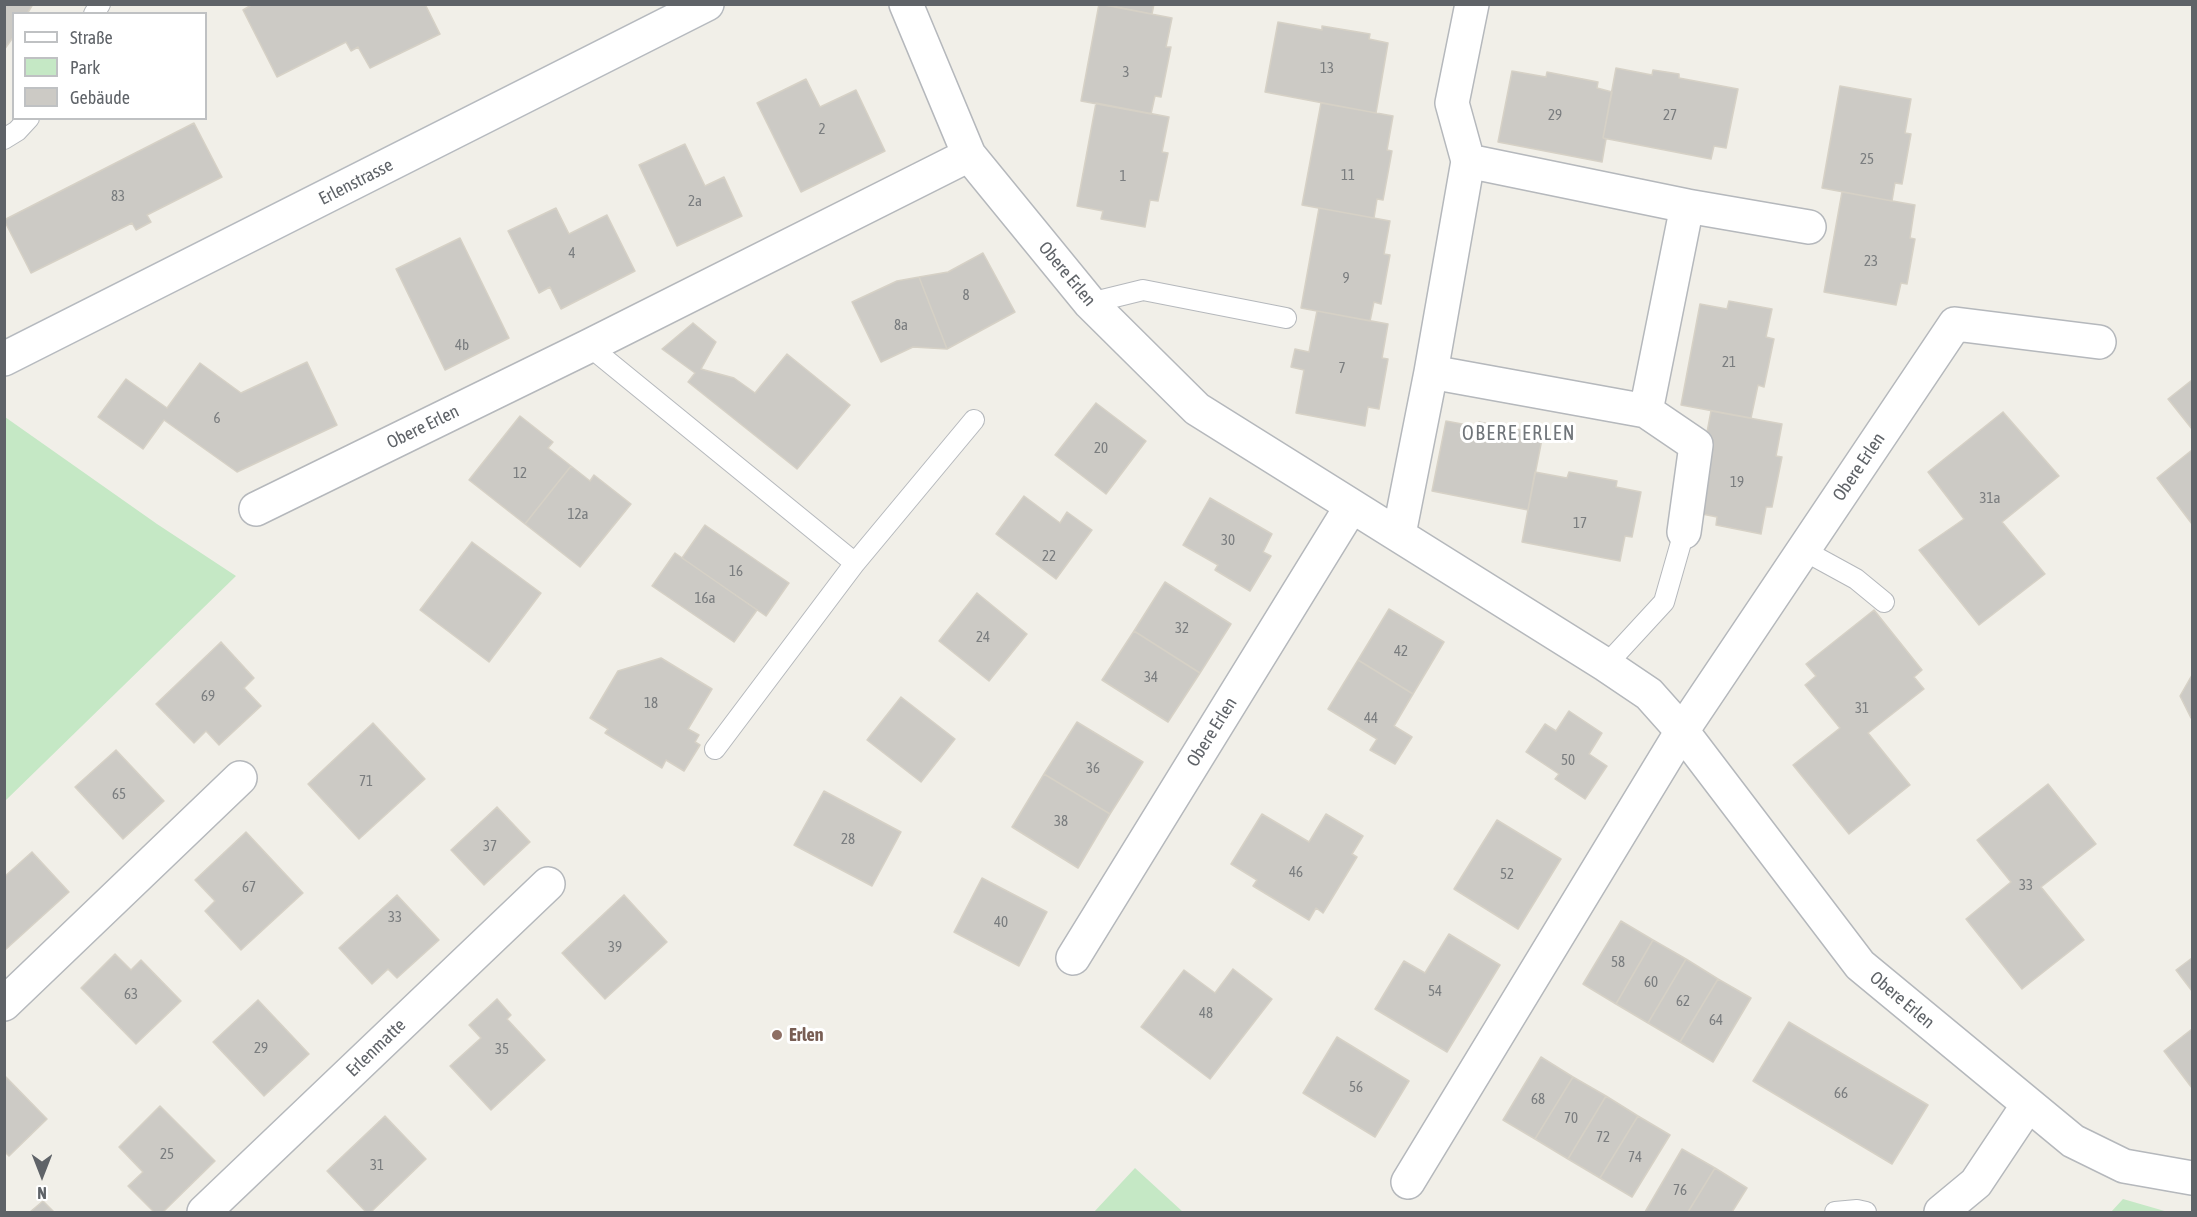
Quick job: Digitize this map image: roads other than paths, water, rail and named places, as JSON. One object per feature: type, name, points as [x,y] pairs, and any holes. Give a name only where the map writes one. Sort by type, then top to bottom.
[{"type":"street","name":"Erlenstrasse","points":[[4,359],[706,4]]},
{"type":"street","name":"Obere Erlen","points":[[906,4],[969,155],[1090,303],[1197,409],[1351,507],[1399,534],[1649,694],[1682,731],[1860,965],[2073,1141],[2124,1166],[2193,1178]]},
{"type":"street","points":[[1399,534],[1431,372],[1468,161],[1452,103],[1472,4]]},
{"type":"street","name":"Obere Erlen","points":[[256,509],[589,346],[969,155]]},
{"type":"street","points":[[1468,161],[1687,206],[1809,227]]},
{"type":"street","points":[[1646,411],[1687,206]]},
{"type":"street","name":"Obere Erlen","points":[[1408,1182],[1682,731],[1955,324],[2099,342]]},
{"type":"street","points":[[1431,372],[1646,411],[1696,445],[1684,532]]},
{"type":"street","name":"Obere Erlen","points":[[1072,958],[1351,507]]},
{"type":"street","points":[[4,1004],[240,778]]},
{"type":"street","name":"Erlenmatte","points":[[204,1212],[548,884]]},
{"type":"street","points":[[1941,1212],[1976,1183],[2028,1105]]},
{"type":"lane","points":[[4,139],[17,131],[27,120]]},
{"type":"lane","points":[[1090,303],[1143,290],[1286,318]]},
{"type":"lane","points":[[589,346],[855,563]]},
{"type":"lane","points":[[715,749],[855,563],[974,420]]},
{"type":"lane","points":[[1606,665],[1664,602],[1684,532]]},
{"type":"lane","points":[[1803,550],[1856,579],[1884,602]]},
{"type":"lane","points":[[1834,1212],[1857,1210],[1866,1212]]},
{"type":"place","name":"Erlen","points":[[777,1035]]},
{"type":"district","name":"OBERE ERLEN","points":[[1519,434]]}]
